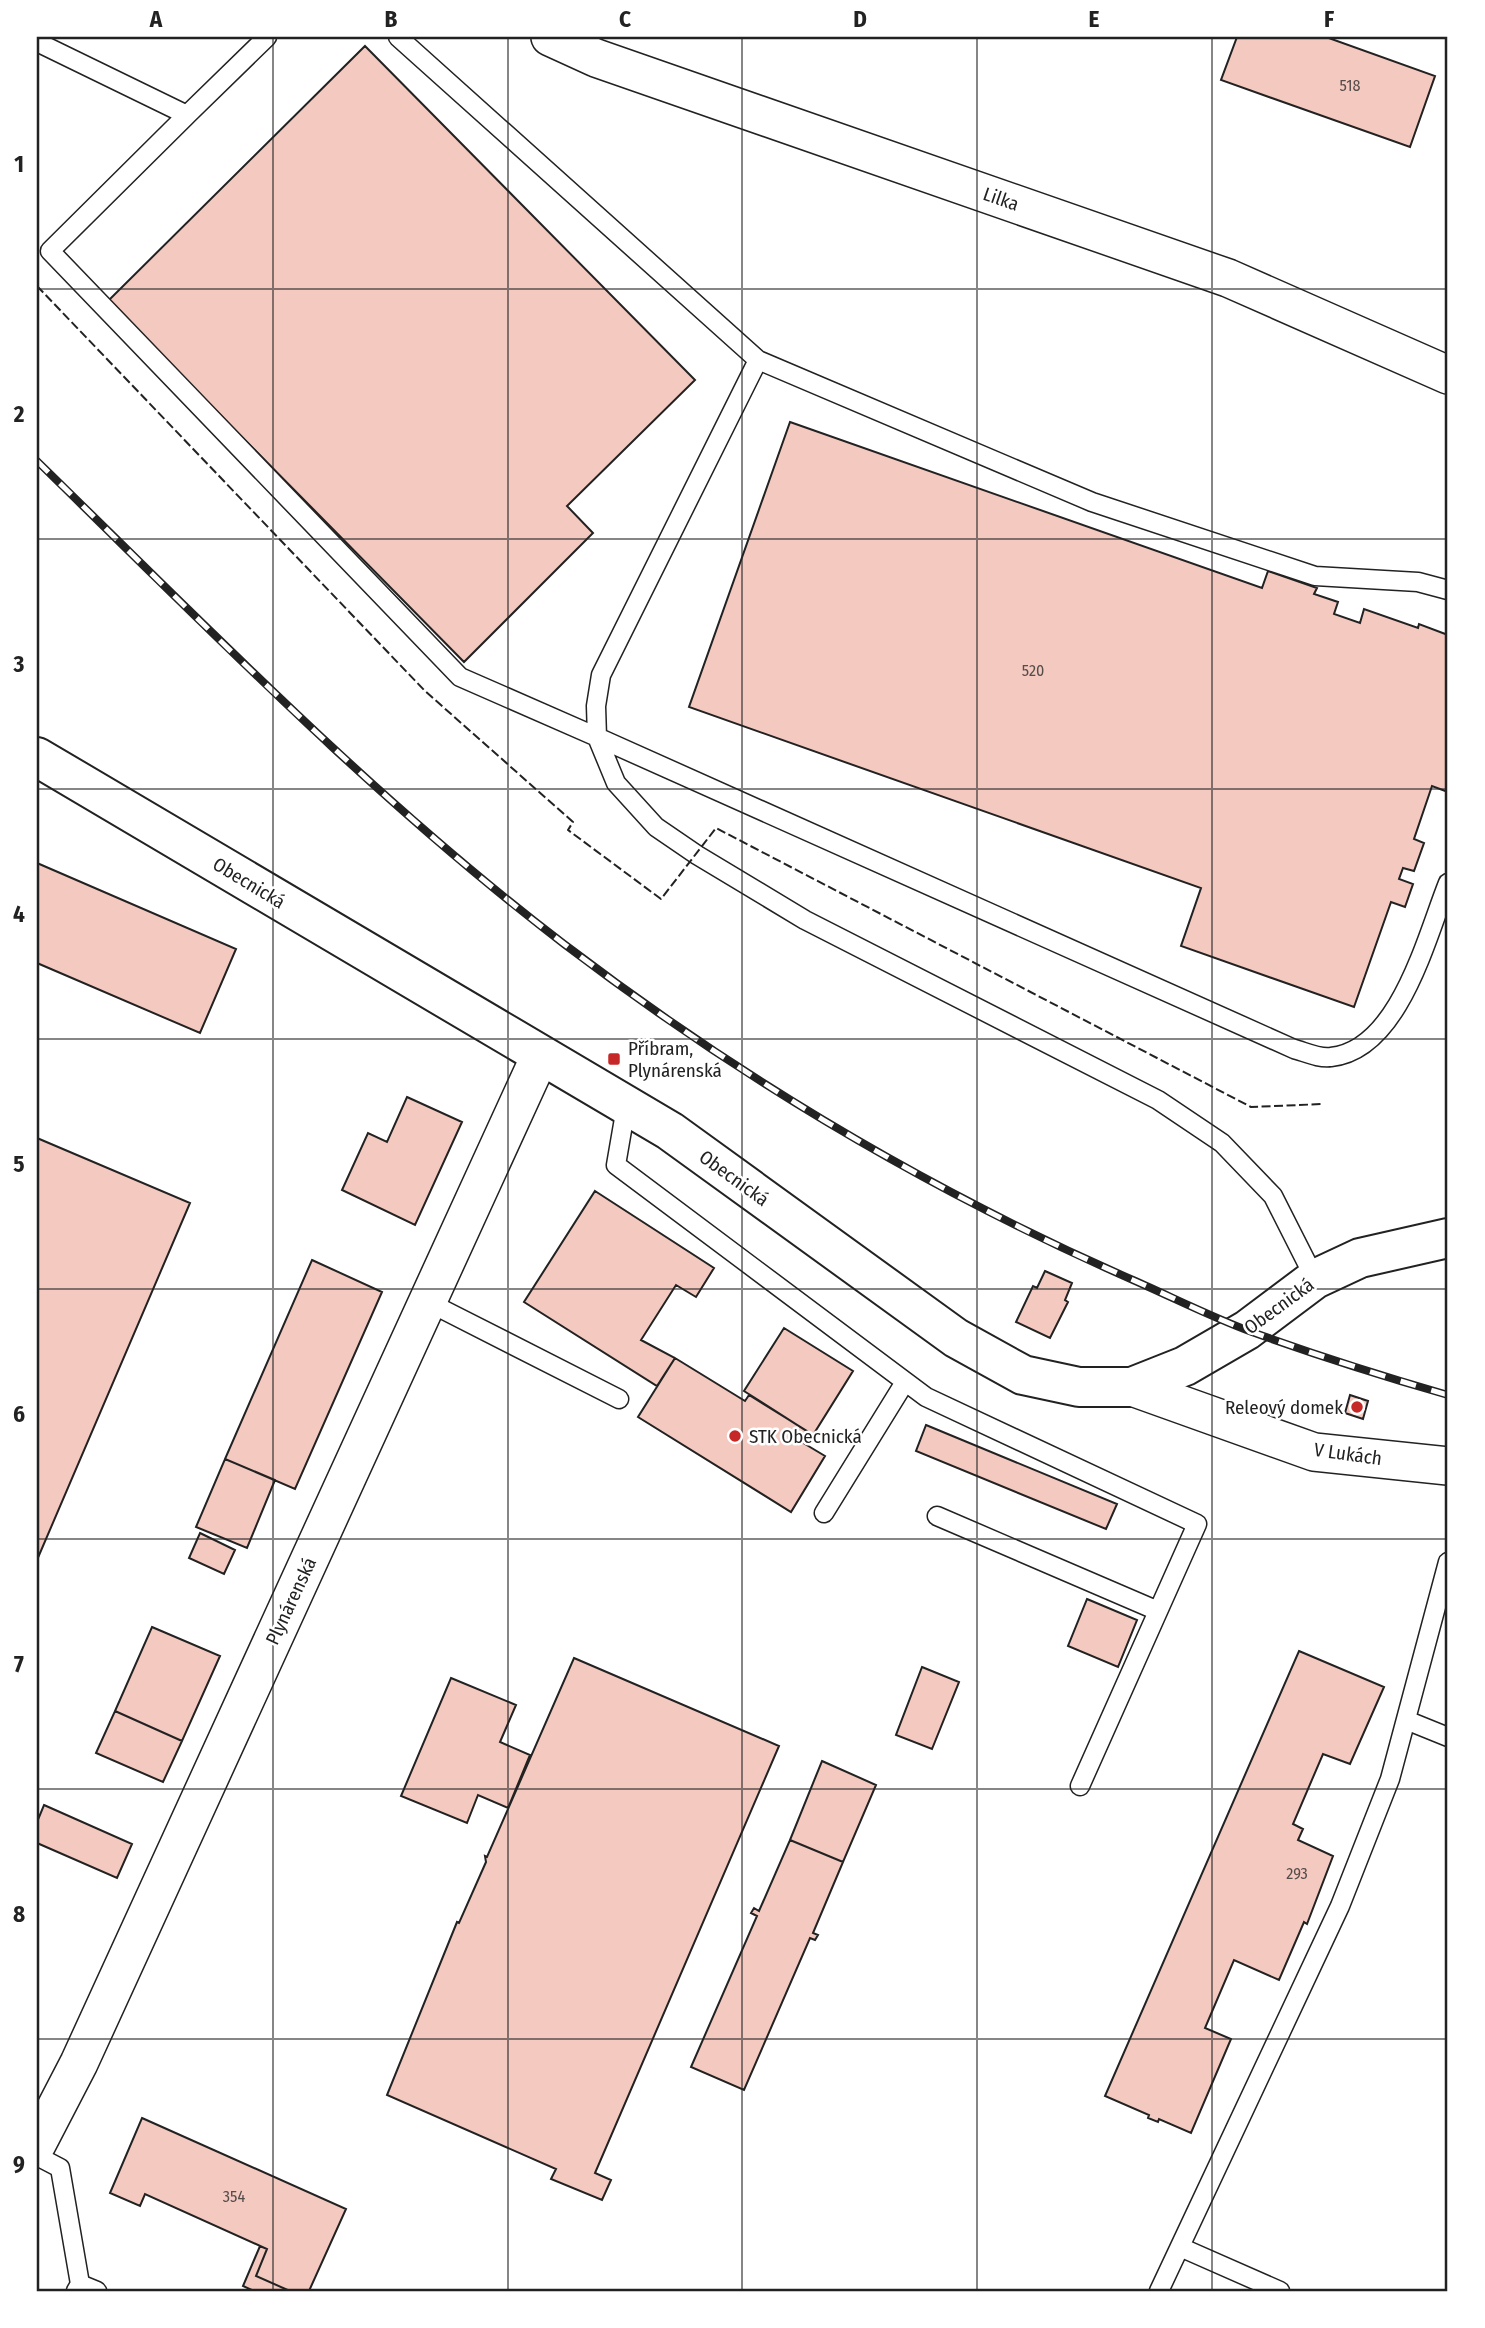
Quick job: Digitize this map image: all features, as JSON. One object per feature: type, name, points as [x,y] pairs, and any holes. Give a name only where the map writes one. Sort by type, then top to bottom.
[{"type":"street","name":"Lilka","points":[[550,37],[596,58],[1228,278],[1448,375]]},
{"type":"street","name":"Obecnická","points":[[37,757],[670,1132],[956,1338],[1024,1375],[1079,1387],[1132,1387],[1185,1366],[1247,1330],[1315,1279],[1360,1258],[1448,1238]]},
{"type":"street","name":"Plynárenská","points":[[37,2144],[79,2063],[540,1056]]},
{"type":"street","name":"V Lukách","points":[[1132,1387],[1314,1452],[1448,1466]]},
{"type":"lane","points":[[267,37],[50,251],[460,677],[1294,1049],[1329,1058],[1355,1050],[1379,1034],[1398,1008],[1448,883]]},
{"type":"lane","points":[[398,37],[758,360],[1105,506],[1315,576],[1418,582],[1448,590]]},
{"type":"lane","points":[[37,42],[187,115]]},
{"type":"lane","points":[[758,360],[601,675],[596,706],[597,737],[616,783],[656,827],[805,920],[1158,1100],[1222,1143],[1273,1196],[1315,1279]]},
{"type":"lane","points":[[626,1107],[616,1165],[905,1382],[926,1397],[1196,1524],[1080,1786]]},
{"type":"lane","points":[[428,1302],[619,1399]]},
{"type":"lane","points":[[824,1513],[905,1382]]},
{"type":"lane","points":[[937,1516],[1158,1611]]},
{"type":"lane","points":[[1159,2291],[1340,1906],[1390,1779],[1448,1562]]},
{"type":"lane","points":[[1406,1720],[1448,1737]]},
{"type":"lane","points":[[37,2156],[60,2168],[78,2288],[97,2291]]},
{"type":"lane","points":[[1180,2247],[1280,2291]]},
{"type":"building","points":[[1237,37],[1326,37],[1435,76],[1410,147],[1221,80]]},
{"type":"building","points":[[365,46],[695,380],[567,506],[593,533],[464,662],[108,301]]},
{"type":"building","points":[[790,422],[1262,588],[1268,571],[1317,588],[1314,594],[1338,602],[1334,614],[1360,623],[1364,609],[1418,628],[1419,624],[1448,635],[1448,792],[1432,786],[1414,839],[1424,843],[1414,871],[1403,868],[1399,879],[1413,884],[1405,907],[1391,902],[1354,1007],[1181,946],[1201,888],[689,707]]},
{"type":"building","points":[[37,863],[236,949],[200,1033],[37,963]]},
{"type":"building","points":[[407,1097],[462,1122],[415,1225],[342,1190],[368,1133],[387,1142]]},
{"type":"building","points":[[37,1138],[190,1203],[37,1560]]},
{"type":"building","points":[[595,1191],[714,1268],[696,1297],[676,1285],[641,1340],[675,1358],[657,1386],[524,1302]]},
{"type":"building","points":[[312,1260],[382,1292],[295,1489],[225,1459]]},
{"type":"building","points":[[1045,1271],[1072,1283],[1065,1300],[1068,1302],[1050,1338],[1016,1322],[1033,1286],[1037,1288]]},
{"type":"building","points":[[784,1328],[853,1371],[813,1435],[744,1391]]},
{"type":"building","name":"STK Obecnická","points":[[675,1358],[745,1401],[749,1395],[807,1431],[800,1441],[825,1456],[791,1512],[638,1417]]},
{"type":"building","name":"Releový domek","points":[[1350,1395],[1368,1401],[1363,1419],[1345,1413]]},
{"type":"building","points":[[926,1425],[1117,1504],[1106,1529],[916,1451]]},
{"type":"building","points":[[225,1459],[275,1480],[247,1548],[196,1527]]},
{"type":"building","points":[[200,1533],[235,1550],[224,1574],[189,1558]]},
{"type":"building","points":[[1087,1599],[1137,1620],[1118,1667],[1068,1646]]},
{"type":"building","points":[[152,1627],[220,1656],[182,1741],[115,1711]]},
{"type":"building","points":[[1299,1651],[1384,1687],[1350,1764],[1323,1754],[1293,1824],[1303,1829],[1298,1840],[1333,1856],[1307,1924],[1304,1922],[1279,1980],[1234,1960],[1205,2028],[1231,2039],[1191,2133],[1159,2119],[1158,2122],[1148,2118],[1149,2115],[1105,2096]]},
{"type":"building","points":[[574,1658],[779,1746],[595,2173],[611,2180],[602,2200],[551,2179],[556,2169],[387,2095],[457,1922],[459,1923],[486,1862],[485,1856],[487,1857]]},
{"type":"building","points":[[922,1667],[959,1682],[932,1749],[896,1735]]},
{"type":"building","points":[[451,1678],[516,1705],[500,1742],[530,1755],[508,1808],[478,1795],[467,1823],[401,1796]]},
{"type":"building","points":[[115,1711],[182,1741],[163,1782],[96,1753]]},
{"type":"building","points":[[822,1761],[876,1785],[843,1862],[790,1840]]},
{"type":"building","points":[[44,1805],[132,1844],[117,1878],[37,1843],[37,1822]]},
{"type":"building","points":[[790,1840],[843,1862],[813,1933],[818,1935],[815,1940],[810,1938],[744,2090],[691,2067],[757,1916],[751,1913],[754,1908],[759,1911]]},
{"type":"building","points":[[142,2118],[346,2209],[309,2291],[290,2291],[256,2276],[267,2249],[145,2194],[140,2206],[110,2193]]},
{"type":"building","points":[[260,2246],[267,2249],[256,2276],[290,2291],[254,2291],[243,2286]]},
{"type":"railway","points":[[37,461],[228,649],[425,831],[564,944],[699,1041],[838,1129],[910,1170],[1057,1246],[1192,1307],[1276,1341],[1448,1395]]},
{"type":"fence","points":[[37,286],[425,691],[573,822],[568,830],[661,899],[716,828],[1251,1107],[1323,1104]]},
{"type":"place","name":"Příbram, Plynárenská","points":[[614,1059]]},
{"type":"place","name":"Releový domek","points":[[1357,1407]]},
{"type":"place","name":"STK Obecnická","points":[[735,1436]]}]
